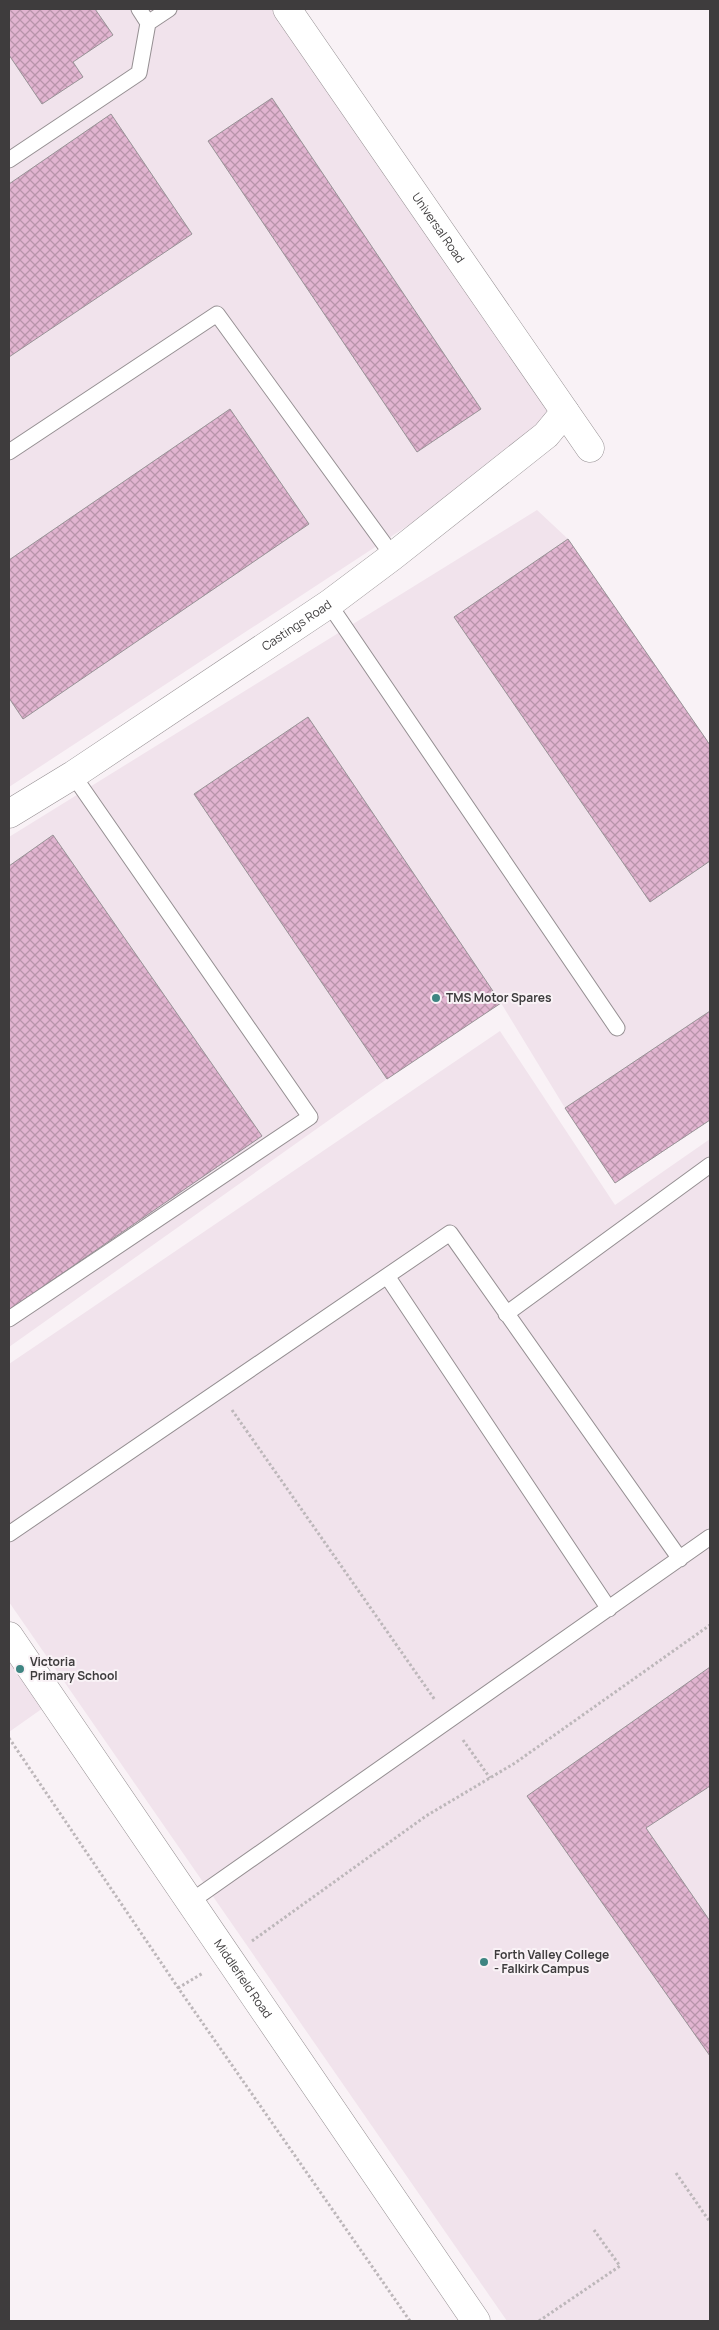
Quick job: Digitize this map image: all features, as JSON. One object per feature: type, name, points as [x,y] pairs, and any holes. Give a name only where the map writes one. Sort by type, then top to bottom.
[{"type":"street","name":"Universal Road","points":[[287,9],[590,448]]},
{"type":"street","name":"Castings Road","points":[[9,814],[73,775],[329,604],[546,435],[565,412]]},
{"type":"street","name":"Middlefield Road","points":[[9,1636],[476,2321]]},
{"type":"lane","points":[[9,160],[139,73],[148,23],[139,9]]},
{"type":"lane","points":[[148,23],[169,9]]},
{"type":"lane","points":[[9,452],[217,314],[393,556]]},
{"type":"lane","points":[[329,604],[617,1028]]},
{"type":"lane","points":[[9,1319],[310,1117],[73,775]]},
{"type":"lane","points":[[506,1314],[710,1165]]},
{"type":"lane","points":[[9,1534],[450,1234],[680,1559]]},
{"type":"lane","points":[[387,1276],[610,1609]]},
{"type":"lane","points":[[190,1902],[710,1537]]},
{"type":"path","points":[[219,1391],[490,1778]]},
{"type":"path","points":[[178,1988],[228,1958],[426,1816],[515,1763],[710,1625]]},
{"type":"path","points":[[9,1738],[178,1988],[410,2321]]},
{"type":"path","points":[[676,2173],[710,2222]]},
{"type":"path","points":[[539,2321],[620,2266],[594,2230]]},
{"type":"shaded area","points":[[9,9],[286,9],[565,412],[546,435],[9,787]]},
{"type":"shaded area","points":[[537,510],[568,539],[710,745],[710,1120],[615,1183],[565,1108],[501,1003],[387,1079],[9,1347],[9,837]]},
{"type":"shaded area","name":"Forth Valley College - Falkirk Campus","points":[[500,1031],[615,1205],[710,1139],[710,2321],[507,2321],[9,1602],[9,1364]]},
{"type":"shaded area","name":"Victoria Primary School","points":[[9,1636],[53,1701],[9,1732]]},
{"type":"building","points":[[9,9],[95,9],[113,35],[73,62],[83,77],[42,104],[9,55]]},
{"type":"building","points":[[272,98],[481,409],[417,452],[208,141]]},
{"type":"building","points":[[111,114],[192,234],[9,357],[9,184]]},
{"type":"building","points":[[230,409],[309,524],[23,719],[9,698],[9,560]]},
{"type":"building","points":[[568,539],[710,745],[710,861],[650,902],[454,617]]},
{"type":"building","points":[[308,717],[501,1003],[387,1079],[194,794]]},
{"type":"building","points":[[53,835],[262,1136],[9,1310],[9,866]]},
{"type":"building","points":[[710,1011],[710,1120],[615,1183],[565,1108]]},
{"type":"building","points":[[710,1667],[710,1786],[646,1828],[710,1921],[710,2056],[527,1796]]},
{"type":"place","name":"TMS Motor Spares","points":[[436,998]]},
{"type":"place","name":"Victoria Primary School","points":[[20,1669]]},
{"type":"place","name":"Forth Valley College - Falkirk Campus","points":[[484,1962]]}]
